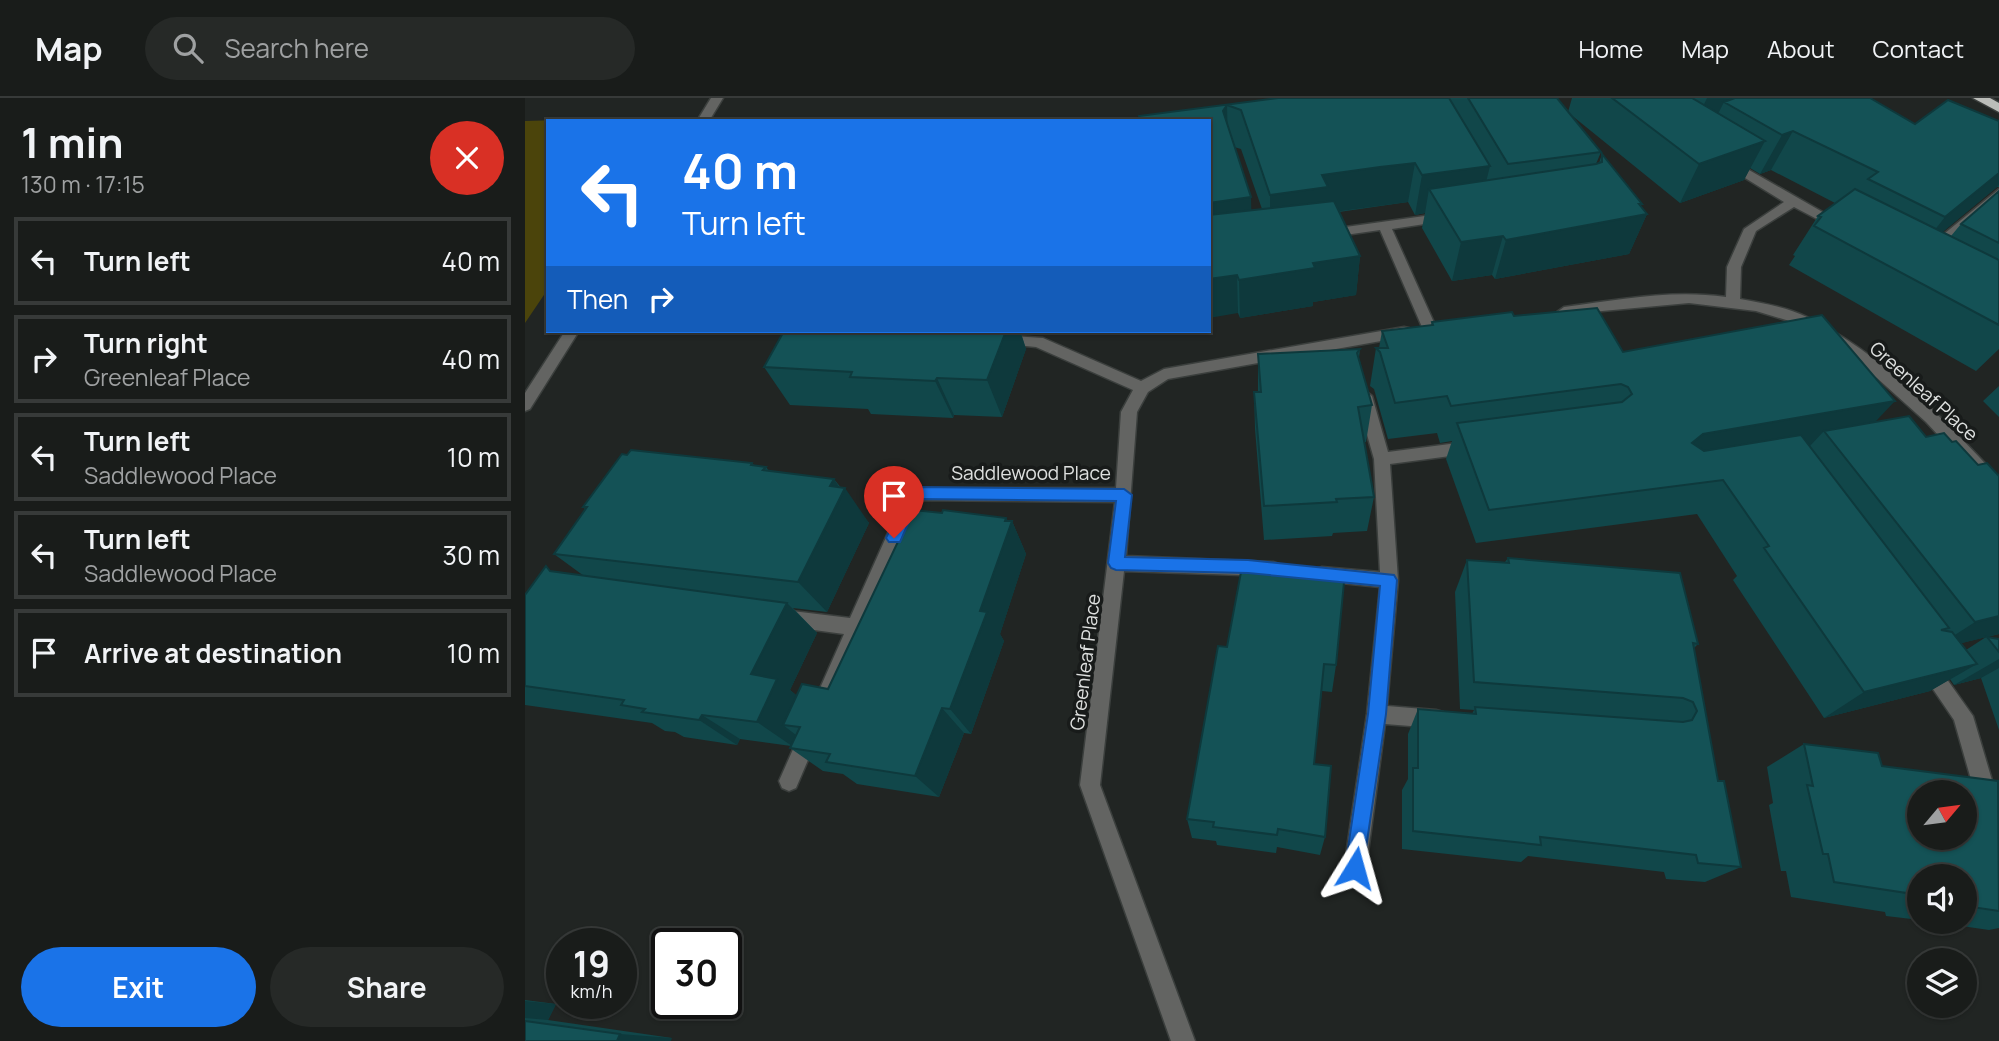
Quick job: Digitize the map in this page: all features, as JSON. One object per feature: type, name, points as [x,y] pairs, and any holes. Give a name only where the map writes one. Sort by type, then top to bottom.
[{"type":"highway","points":[[1980,98],[1999,108]]},
{"type":"street","points":[[704,119],[717,98]]},
{"type":"street","points":[[1713,153],[1793,202],[1854,233]]},
{"type":"street","points":[[1926,255],[1999,193]]},
{"type":"street","points":[[1733,302],[1734,267],[1750,229],[1793,202]]},
{"type":"street","points":[[1304,237],[1465,215]]},
{"type":"street","points":[[988,338],[1038,342],[1142,388],[1164,374],[1436,327],[1385,227]]},
{"type":"street","name":"Greenleaf Place","points":[[1553,313],[1676,298],[1733,302],[1799,320],[1863,357],[1944,431],[1999,489]]},
{"type":"street","points":[[525,405],[571,333]]},
{"type":"street","name":"Greenleaf Place","points":[[1142,388],[1129,412],[1124,495],[1090,785],[1183,1041]]},
{"type":"street","points":[[1355,868],[1377,714],[1389,580],[1382,459],[1363,390]]},
{"type":"street","points":[[1919,436],[1944,431]]},
{"type":"street","points":[[1382,459],[1492,444]]},
{"type":"street","name":"Saddlewood Place","points":[[789,780],[914,493],[1124,495]]},
{"type":"street","points":[[1116,563],[1293,571],[1389,580]]},
{"type":"street","points":[[761,615],[854,627]]},
{"type":"street","points":[[1915,650],[1963,716],[1999,839]]},
{"type":"street","points":[[1377,714],[1460,720]]},
{"type":"street","points":[[1956,775],[1981,778]]},
{"type":"shaded area","points":[[665,117],[664,119],[595,119]]},
{"type":"shaded area","points":[[546,120],[546,292],[525,323],[525,121]]},
{"type":"building","points":[[1278,98],[1449,98],[1490,166],[1422,175],[1415,163],[1380,167],[1322,175],[1328,187],[1270,195],[1241,110],[1227,105],[1223,111],[1251,197],[1211,203],[1211,119],[1140,119],[1139,116]]},
{"type":"building","points":[[1468,98],[1557,98],[1601,152],[1508,164]]},
{"type":"building","points":[[1612,98],[1692,98],[1765,141],[1699,164]]},
{"type":"building","points":[[1735,98],[1870,98],[1915,124],[1948,100],[1999,121],[1999,173],[1945,217],[1868,179],[1878,172],[1793,131],[1782,135],[1724,102]]},
{"type":"building","points":[[1602,154],[1647,214],[1506,240],[1503,236],[1461,242],[1429,189],[1596,164],[1602,162]]},
{"type":"building","points":[[1855,189],[1999,260],[1999,325],[1814,226],[1821,217],[1818,216]]},
{"type":"building","points":[[1999,191],[1999,243],[1961,224]]},
{"type":"building","points":[[1334,201],[1360,256],[1313,263],[1315,268],[1239,280],[1237,275],[1211,279],[1211,215]]},
{"type":"building","points":[[1597,308],[1623,352],[1822,315],[1895,401],[1703,434],[1692,443],[1704,451],[1801,435],[1949,628],[1941,630],[1952,632],[1977,664],[1864,692],[1764,548],[1769,546],[1723,480],[1489,510],[1457,423],[1622,402],[1632,394],[1628,387],[1621,384],[1451,406],[1447,396],[1395,403],[1380,352],[1376,348],[1388,348],[1382,331],[1512,312],[1514,316]]},
{"type":"building","points":[[783,333],[1005,333],[987,380],[937,378],[935,381],[850,377],[852,372],[764,367]]},
{"type":"building","points":[[1360,349],[1357,353],[1372,405],[1358,407],[1374,497],[1264,506],[1254,392],[1261,392],[1258,354]]},
{"type":"building","points":[[1909,416],[1926,437],[1944,433],[1952,442],[1956,441],[1978,465],[1987,463],[1999,476],[1999,616],[1975,622],[1824,431]]},
{"type":"building","points":[[631,450],[752,463],[751,465],[766,467],[763,470],[834,479],[830,486],[845,488],[798,582],[554,554],[587,507],[583,507],[622,454],[627,455]]},
{"type":"building","points":[[913,510],[942,513],[943,510],[1012,521],[980,611],[987,612],[950,709],[942,708],[915,776],[826,762],[830,754],[790,748],[800,727],[783,725],[802,684],[828,689]]},
{"type":"building","points":[[1508,558],[1680,573],[1698,644],[1693,643],[1718,781],[1724,781],[1741,867],[1698,863],[1696,855],[1540,837],[1541,845],[1413,831],[1413,768],[1418,768],[1418,709],[1476,714],[1475,707],[1683,722],[1692,720],[1697,711],[1693,702],[1683,698],[1474,682],[1467,560],[1509,563]]},
{"type":"building","points":[[1252,562],[1345,572],[1336,665],[1324,664],[1314,764],[1331,766],[1325,837],[1278,829],[1277,835],[1213,827],[1214,822],[1187,819],[1218,646],[1227,647],[1241,572],[1250,573]]},
{"type":"building","points":[[546,566],[550,571],[787,603],[751,674],[777,679],[757,722],[702,715],[699,720],[642,712],[645,709],[621,705],[624,700],[525,686],[525,595]]},
{"type":"building","points":[[1987,637],[1999,639],[1999,652]]},
{"type":"building","points":[[1804,744],[1878,753],[1882,766],[1998,781],[1999,911],[1977,908],[1977,864],[1907,864],[1907,893],[1834,882],[1828,854],[1823,854],[1807,785],[1813,786]]},
{"type":"building","points":[[525,1021],[620,1034],[617,1041],[525,1041]]},
{"type":"route","points":[[894,538],[914,493],[1124,495],[1116,563],[1248,567],[1389,580],[1377,714],[1355,868]]}]
